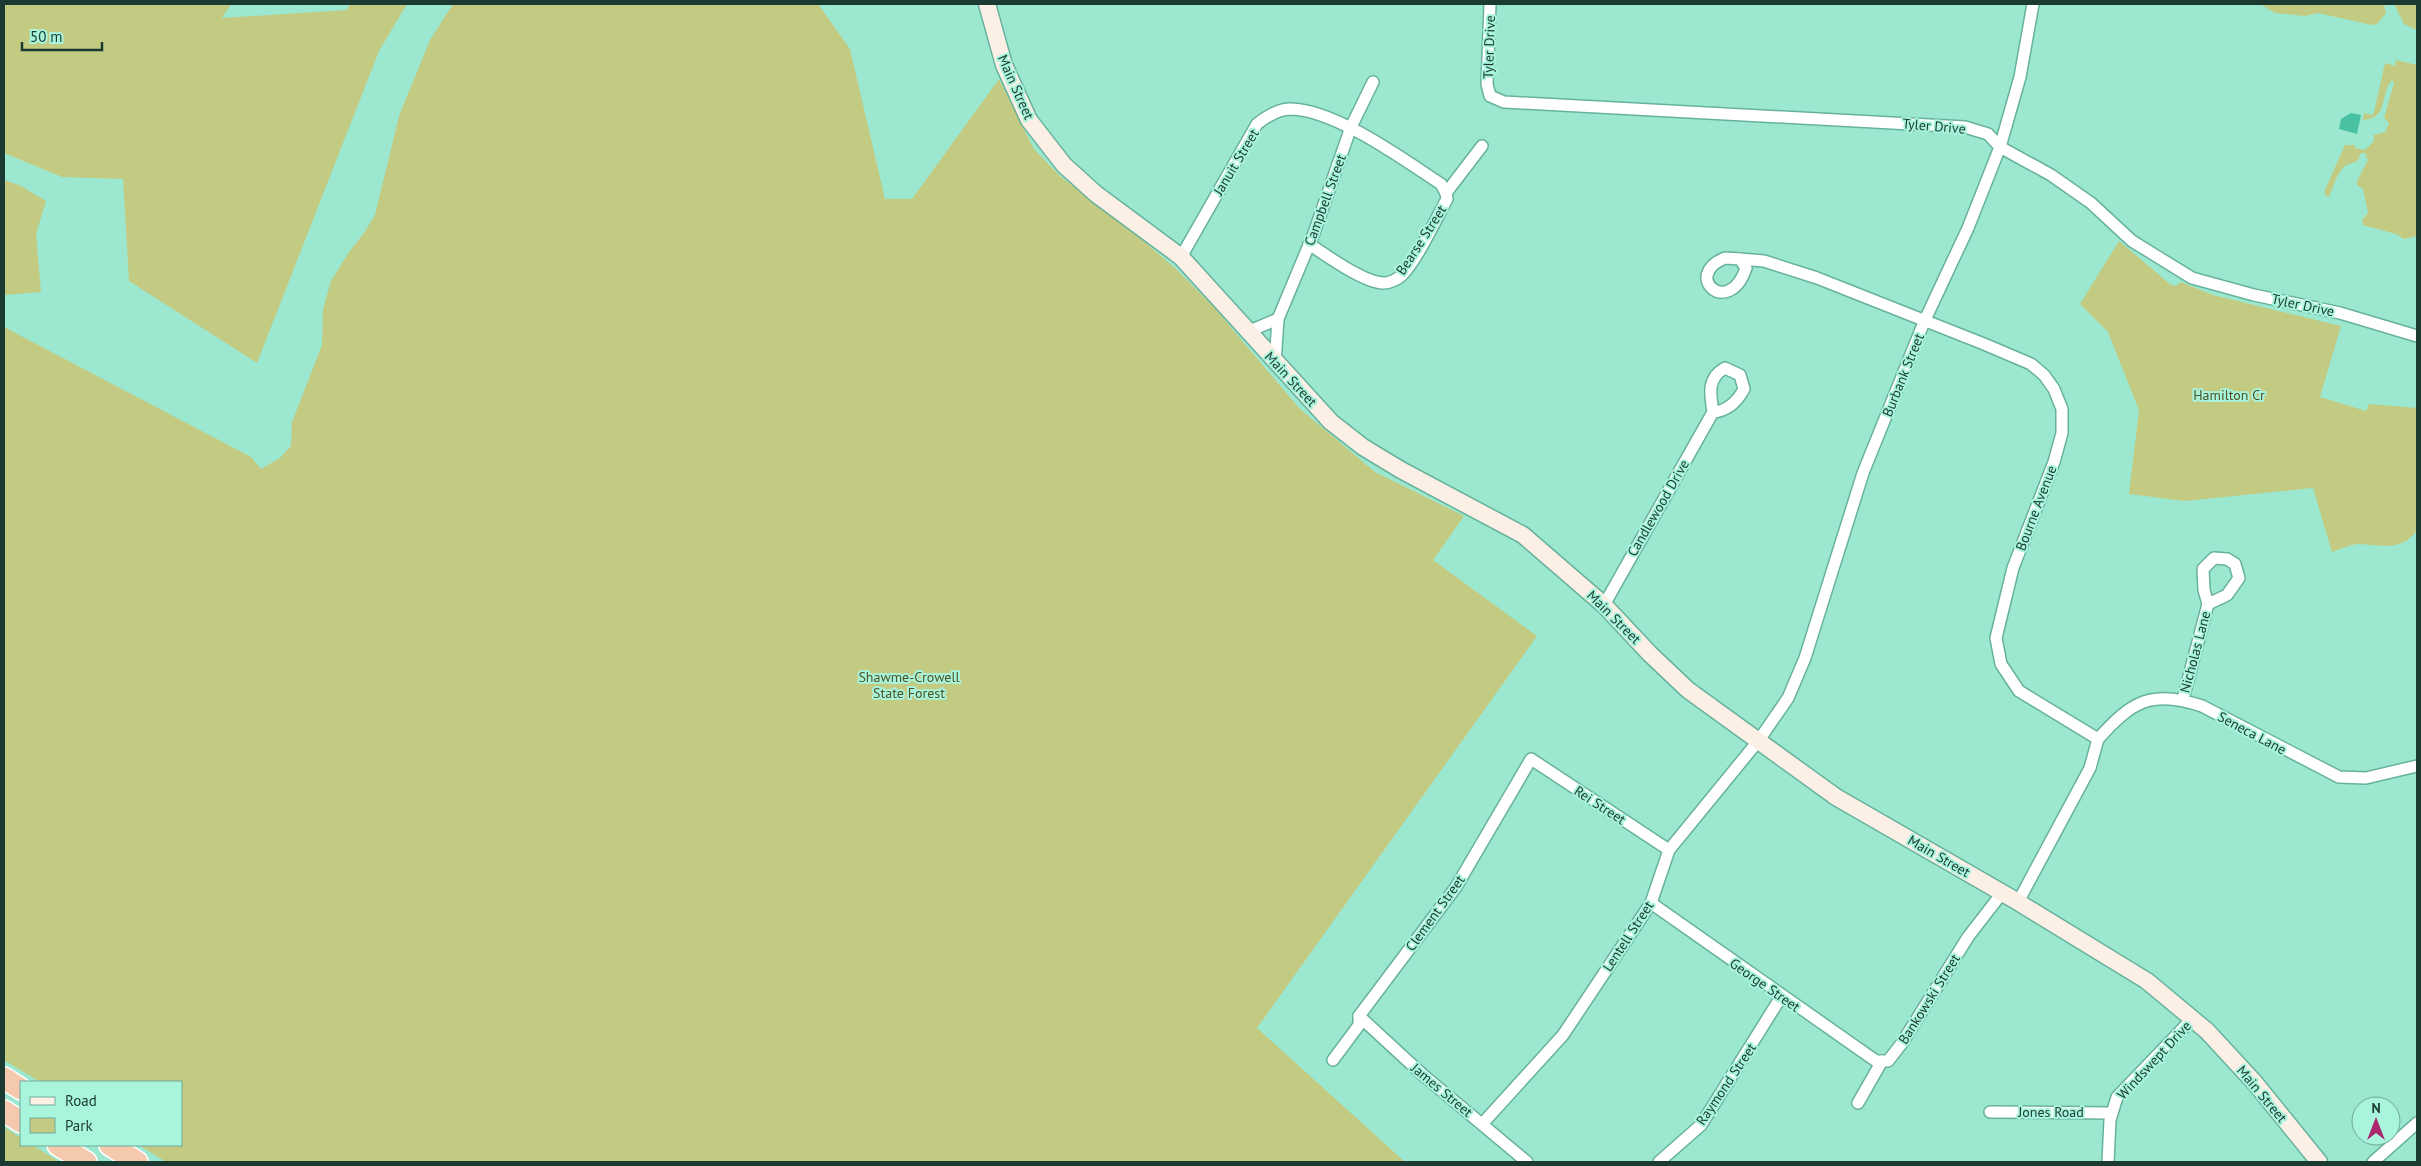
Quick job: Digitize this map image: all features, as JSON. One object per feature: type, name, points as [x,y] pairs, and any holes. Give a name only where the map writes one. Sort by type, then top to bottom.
[{"type":"highway","points":[[4,1078],[20,1088]]},
{"type":"highway","points":[[4,1111],[20,1121]]},
{"type":"highway","points":[[60,1146],[86,1162]]},
{"type":"highway","points":[[112,1146],[137,1162]]},
{"type":"main road","name":"Main Street","points":[[987,4],[1004,65],[1029,120],[1064,165],[1181,257],[1275,363],[1331,422],[1363,447],[1523,535],[1604,605],[1650,654],[1688,690],[1836,797],[2018,902],[2147,981],[2194,1018],[2254,1083],[2319,1162]]},
{"type":"street","name":"Tyler Drive","points":[[1490,4],[1487,84],[1490,96],[1504,102],[1965,127],[1988,134],[2000,147],[2067,186],[2091,203],[2132,241],[2192,278],[2254,295],[2340,313],[2417,336]]},
{"type":"street","name":"Burbank Street","points":[[1758,740],[1788,698],[1805,658],[1863,473],[1924,322],[1968,228],[2000,147],[2020,77],[2033,4]]},
{"type":"street","name":"Campbell Street","points":[[1275,363],[1278,318],[1309,244],[1351,127],[1373,82]]},
{"type":"street","name":"Januit Street","points":[[1181,257],[1257,124],[1269,114],[1292,110],[1324,117],[1351,127],[1441,184],[1446,193]]},
{"type":"street","name":"Bearse Street","points":[[1309,244],[1367,278],[1383,283],[1394,281],[1402,276],[1429,234],[1447,199],[1446,193],[1482,146]]},
{"type":"street","name":"Bourne Avenue","points":[[1740,259],[1764,261],[1808,275],[2031,364],[2044,375],[2054,389],[2062,409],[2062,433],[2054,462],[2014,568],[1996,638],[2001,664],[2019,691],[2098,739]]},
{"type":"street","points":[[1247,332],[1278,318]]},
{"type":"street","name":"Candlewood Drive","points":[[1604,605],[1713,412]]},
{"type":"street","name":"Nicholas Lane","points":[[2183,699],[2208,604]]},
{"type":"street","name":"Seneca Lane","points":[[2098,739],[2117,717],[2138,703],[2160,697],[2183,699],[2202,706],[2339,777],[2366,778],[2417,766]]},
{"type":"street","points":[[2018,902],[2090,768],[2098,739]]},
{"type":"street","name":"Lentell Street","points":[[1483,1123],[1563,1035],[1651,903],[1670,850],[1758,740]]},
{"type":"street","name":"Rei Street","points":[[1531,759],[1670,850]]},
{"type":"street","name":"Clement Street","points":[[1333,1060],[1359,1025],[1359,1016],[1456,887],[1531,759]]},
{"type":"street","name":"Bankowski Street","points":[[1858,1103],[1882,1061],[1888,1061],[1902,1043],[1968,937],[2002,893]]},
{"type":"street","name":"George Street","points":[[1651,903],[1781,997],[1876,1061],[1882,1061]]},
{"type":"street","name":"Raymond Street","points":[[1660,1162],[1701,1125],[1781,997]]},
{"type":"street","name":"James Street","points":[[1359,1016],[1423,1076],[1483,1123],[1526,1162]]},
{"type":"street","name":"Windswept Drive","points":[[2108,1162],[2111,1113],[2117,1098],[2194,1018]]},
{"type":"street","name":"Jones Road","points":[[1990,1112],[2111,1113]]},
{"type":"street","points":[[2373,1162],[2417,1123]]},
{"type":"green space","points":[[4,4],[231,4],[222,18],[347,10],[350,4],[407,4],[379,51],[257,363],[129,281],[123,179],[62,177],[4,153]]},
{"type":"green space","name":"Shawme-Crowell State Forest","points":[[453,4],[818,4],[850,49],[885,199],[912,199],[999,79],[1034,149],[1060,176],[1138,236],[1176,269],[1212,305],[1299,408],[1375,472],[1464,516],[1433,560],[1537,636],[1257,1028],[1405,1162],[166,1162],[141,1146],[182,1146],[182,1081],[38,1081],[4,1060],[4,327],[251,457],[261,469],[280,458],[291,446],[292,422],[322,345],[323,309],[331,281],[375,215],[399,116],[430,40]]},
{"type":"green space","points":[[2260,4],[2384,4],[2386,13],[2377,24],[2372,25],[2318,13],[2305,16],[2275,13]]},
{"type":"green space","points":[[2394,4],[2417,4],[2417,30],[2404,24]]},
{"type":"green space","points":[[2396,60],[2417,65],[2417,236],[2404,239],[2396,234],[2363,225],[2362,220],[2368,213],[2363,189],[2357,185],[2357,181],[2368,160],[2365,153],[2361,153],[2358,160],[2341,170],[2328,198],[2324,192],[2345,145],[2355,145],[2355,148],[2365,150],[2374,141],[2374,135],[2385,132],[2389,123],[2384,118],[2394,83],[2392,80],[2388,86],[2381,110],[2377,115],[2363,120],[2364,113],[2372,115],[2374,112],[2385,63],[2395,66]]},
{"type":"green space","points":[[4,180],[19,185],[46,201],[36,234],[41,292],[4,295]]},
{"type":"green space","name":"Hamilton Cr","points":[[2119,241],[2171,285],[2176,286],[2181,282],[2213,295],[2341,326],[2320,397],[2366,411],[2369,404],[2417,408],[2417,530],[2411,537],[2405,542],[2390,546],[2356,544],[2332,552],[2313,488],[2185,501],[2129,494],[2139,410],[2108,332],[2080,304]]},
{"type":"green space","points":[[4,1127],[20,1137],[20,1146],[34,1146],[60,1162],[4,1162]]},
{"type":"shaded area","points":[[2351,113],[2361,115],[2357,134],[2339,129],[2341,119]]}]
